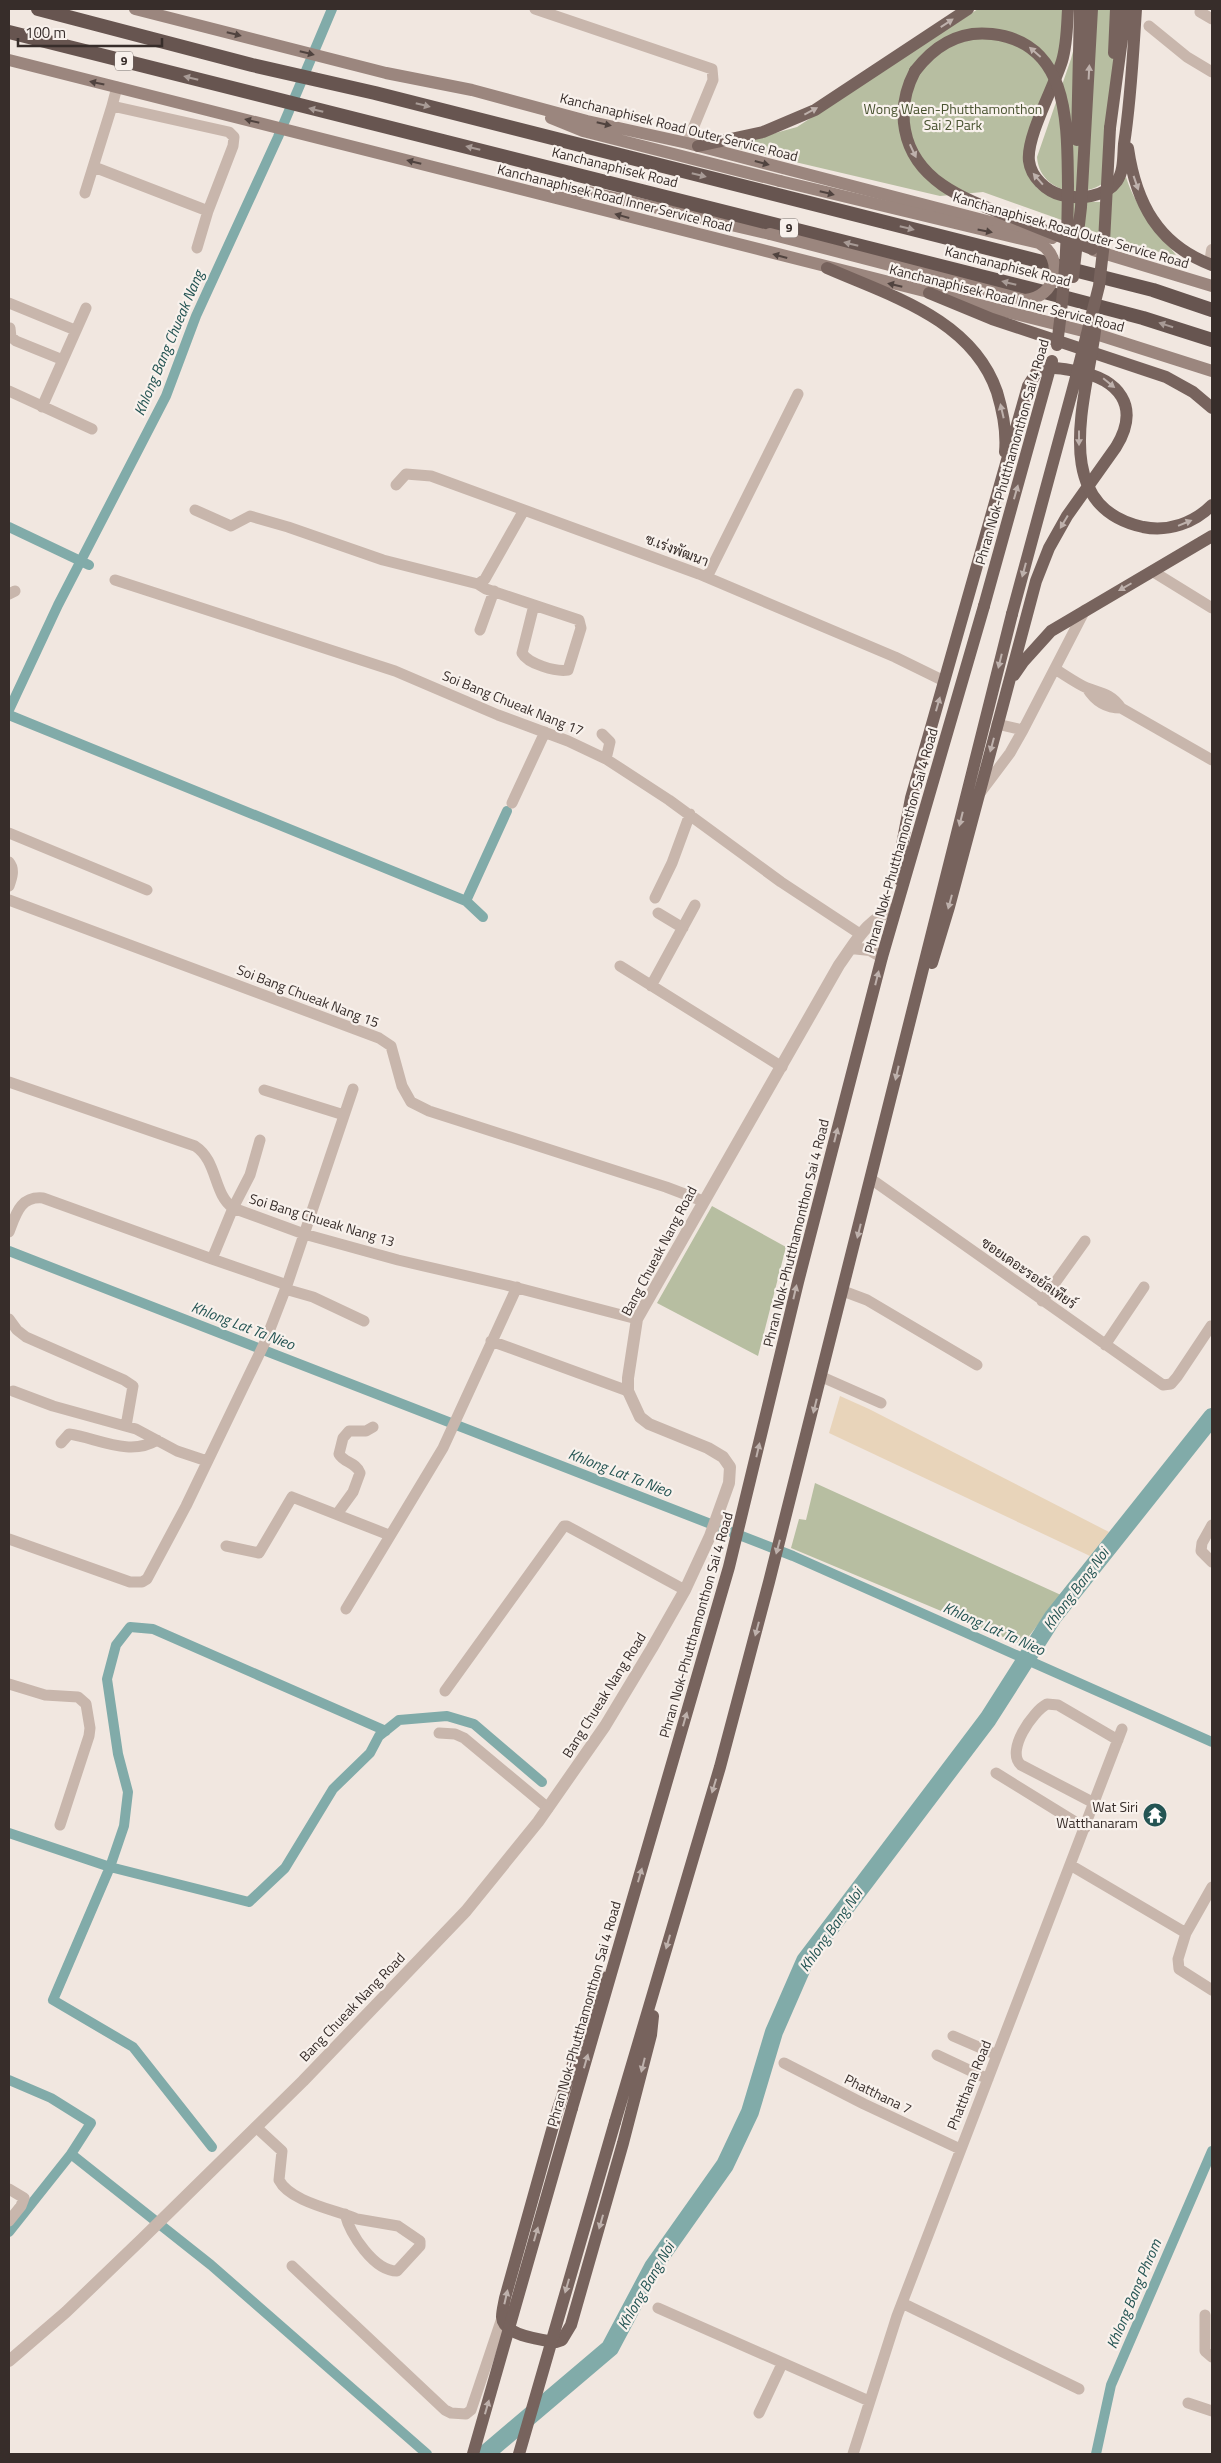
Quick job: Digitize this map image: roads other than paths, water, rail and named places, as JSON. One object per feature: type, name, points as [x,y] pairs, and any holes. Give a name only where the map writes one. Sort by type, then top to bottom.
[{"type":"highway","name":"Kanchanaphisek Road","points":[[38,9],[252,65],[375,93],[1153,290],[1212,310]]},
{"type":"highway","name":"Kanchanaphisek Road","points":[[9,32],[1048,293],[1143,318],[1212,340]]},
{"type":"main road","name":"Kanchanaphisek Road Outer Service Road","points":[[136,9],[386,73],[472,90],[512,102],[693,145],[1092,249],[1212,286]]},
{"type":"main road","points":[[693,145],[763,132],[807,113],[968,9]]},
{"type":"main road","points":[[1068,9],[1062,60],[1030,146],[1029,164],[1032,172],[1044,186],[1061,195],[1080,197],[1103,192],[1111,188],[1120,174],[1129,113],[1136,9]]},
{"type":"main road","points":[[1057,345],[1075,208],[1080,9]]},
{"type":"main road","name":"Phran Nok-Phutthamonthon Sai 4 Road","points":[[473,2454],[729,1567],[798,1282],[882,957],[984,606],[1069,298],[1080,229],[1092,9]]},
{"type":"main road","points":[[1116,9],[1104,242],[1093,347],[1080,421],[1080,457],[1086,482],[1095,496],[1106,509],[1126,521],[1147,528],[1165,528],[1186,523],[1212,505]]},
{"type":"main road","points":[[1110,128],[1126,9]]},
{"type":"main road","points":[[1064,284],[1068,234],[1068,126],[1062,96],[1048,68],[1041,58],[1025,44],[1004,36],[981,33],[950,40],[936,48],[915,71],[905,96],[903,116],[911,149],[925,170],[948,189],[972,201],[1092,249]]},
{"type":"main road","name":"Kanchanaphisek Road Inner Service Road","points":[[9,60],[560,198],[629,218],[827,268],[1099,335],[1212,371]]},
{"type":"main road","points":[[512,102],[583,131],[952,224],[1039,243],[1047,248],[1054,259],[1054,279],[1049,289],[1038,297],[1025,300],[770,234],[589,192],[574,192],[560,198]]},
{"type":"main road","points":[[1126,135],[1132,172],[1152,218],[1169,240],[1178,248],[1199,260],[1211,264]]},
{"type":"main road","points":[[827,268],[907,303],[936,319],[957,333],[973,349],[985,365],[1001,406],[1006,441],[1003,477]]},
{"type":"main road","points":[[518,2454],[720,1767],[770,1582],[1012,614],[1077,373],[1098,286]]},
{"type":"main road","points":[[929,293],[992,319],[1166,377],[1193,392],[1212,408]]},
{"type":"main road","points":[[901,888],[900,861],[906,823],[944,681],[1028,386],[1038,370],[1055,368],[1095,374],[1111,383],[1117,390],[1126,411],[1124,432],[1116,447],[1067,516],[1050,548],[1036,581],[939,940],[908,1026]]},
{"type":"main road","points":[[1004,698],[1012,678],[1037,645],[1051,631],[1212,536]]},
{"type":"main road","points":[[627,1922],[604,1972],[557,2112],[508,2288],[502,2318],[505,2325],[518,2334],[534,2339],[556,2342],[562,2340],[571,2325],[614,2175],[650,2035],[656,1983]]},
{"type":"street","points":[[535,9],[712,69],[712,80],[693,145]]},
{"type":"street","points":[[1200,12],[1212,19]]},
{"type":"street","points":[[1150,26],[1187,57],[1212,72]]},
{"type":"street","points":[[85,193],[117,87]]},
{"type":"street","points":[[112,106],[229,132],[234,137],[233,146],[208,212],[197,248]]},
{"type":"street","points":[[94,167],[208,212]]},
{"type":"street","points":[[1211,264],[1212,250]]},
{"type":"street","points":[[9,303],[75,330]]},
{"type":"street","points":[[42,407],[86,308]]},
{"type":"street","points":[[10,328],[11,337],[16,341],[63,360]]},
{"type":"street","points":[[9,391],[92,429]]},
{"type":"street","points":[[707,577],[798,394]]},
{"type":"street","name":"ซ.เร่งพัฒนา","points":[[396,485],[406,474],[425,475],[524,510],[707,577],[944,681]]},
{"type":"street","points":[[195,510],[231,526],[235,526],[244,517],[250,516],[383,560],[478,584],[494,592],[534,605],[574,618],[582,622],[568,670],[560,670],[530,661],[522,653],[534,605]]},
{"type":"street","points":[[478,584],[485,579],[524,510]]},
{"type":"street","points":[[1152,571],[1212,608]]},
{"type":"street","name":"Soi Bang Chueak Nang 17","points":[[115,580],[395,671],[606,759],[690,814],[781,882],[860,934]]},
{"type":"street","points":[[480,630],[494,592]]},
{"type":"street","points":[[980,793],[1010,753],[1084,610]]},
{"type":"street","points":[[1054,669],[1088,688],[1095,698],[1108,707],[1121,708],[1212,760]]},
{"type":"street","points":[[998,724],[1023,730]]},
{"type":"street","points":[[512,803],[545,732]]},
{"type":"street","points":[[602,734],[610,742],[606,759]]},
{"type":"street","points":[[655,898],[672,863],[690,814]]},
{"type":"street","points":[[9,833],[147,890]]},
{"type":"street","points":[[9,862],[12,865],[13,877],[9,886]]},
{"type":"street","name":"Soi Bang Chueak Nang 15","points":[[9,900],[379,1038],[391,1046],[402,1086],[410,1102],[429,1111],[666,1187],[703,1201]]},
{"type":"street","points":[[650,986],[696,905]]},
{"type":"street","name":"Bang Chueak Nang Road","points":[[9,2360],[66,2312],[256,2127],[466,1911],[548,1808],[605,1726],[686,1590],[719,1514],[729,1483],[730,1467],[723,1457],[708,1448],[649,1424],[640,1417],[628,1391],[629,1363],[637,1319],[703,1201],[851,948],[860,934],[876,918],[896,908]]},
{"type":"street","points":[[658,913],[683,928]]},
{"type":"street","points":[[851,948],[870,950],[882,957]]},
{"type":"street","points":[[620,966],[782,1067]]},
{"type":"street","name":"Soi Bang Chueak Nang 13","points":[[9,1082],[195,1146],[207,1157],[225,1202],[233,1208],[304,1234],[398,1260],[637,1319]]},
{"type":"street","points":[[9,1539],[130,1582],[142,1582],[147,1579],[167,1543],[265,1342],[286,1287],[353,1089]]},
{"type":"street","points":[[264,1090],[344,1115]]},
{"type":"street","points":[[212,1259],[233,1208],[250,1175],[260,1140]]},
{"type":"street","name":"ซอยเดอะรอยัลเทียร์","points":[[872,1180],[1163,1385],[1171,1384],[1211,1326]]},
{"type":"street","points":[[9,1232],[25,1200],[32,1197],[43,1198],[313,1297],[364,1321]]},
{"type":"street","points":[[1042,1301],[1085,1242]]},
{"type":"street","points":[[1105,1345],[1144,1287]]},
{"type":"street","points":[[346,1609],[389,1535],[426,1478],[452,1431],[491,1341],[517,1288]]},
{"type":"street","points":[[843,1292],[867,1300],[977,1365]]},
{"type":"street","points":[[9,1319],[17,1330],[26,1336],[133,1386],[126,1426]]},
{"type":"street","points":[[491,1341],[628,1391]]},
{"type":"street","points":[[822,1377],[881,1403]]},
{"type":"street","points":[[13,1391],[53,1406],[146,1433],[177,1451],[207,1461]]},
{"type":"street","points":[[336,1514],[353,1492],[359,1479],[358,1468],[339,1454],[343,1438],[349,1431],[366,1431],[374,1427]]},
{"type":"street","points":[[61,1443],[69,1434],[130,1447],[149,1445],[157,1440]]},
{"type":"street","points":[[226,1546],[259,1553],[292,1497],[389,1535]]},
{"type":"street","points":[[1212,1525],[1202,1543],[1201,1551],[1212,1562]]},
{"type":"street","points":[[445,1691],[564,1526],[686,1590]]},
{"type":"street","points":[[9,1684],[45,1695],[78,1697],[84,1700],[86,1704],[90,1728],[89,1736],[60,1825]]},
{"type":"street","name":"Phatthana Road","points":[[853,2454],[868,2401],[902,2303],[960,2149],[1072,1866],[1120,1735],[1058,1705],[1048,1704],[1033,1715],[1017,1746],[1016,1758],[1021,1765],[1094,1803]]},
{"type":"street","points":[[439,1733],[455,1734],[464,1738],[548,1808]]},
{"type":"street","points":[[996,1773],[1085,1828]]},
{"type":"street","points":[[1072,1866],[1186,1933]]},
{"type":"street","points":[[1212,1887],[1186,1933],[1178,1959],[1179,1969],[1212,1990]]},
{"type":"street","points":[[953,2036],[998,2055]]},
{"type":"street","points":[[937,2055],[988,2079]]},
{"type":"street","name":"Phatthana 7","points":[[784,2063],[856,2100],[960,2149]]},
{"type":"street","points":[[256,2127],[282,2151],[283,2161],[279,2177],[281,2184],[308,2202],[345,2214],[357,2219],[398,2226],[420,2241],[420,2246],[397,2270],[386,2269],[358,2244],[345,2214]]},
{"type":"street","points":[[9,2189],[24,2198],[21,2206],[9,2221]]},
{"type":"street","points":[[292,2266],[451,2413],[466,2414],[471,2410],[502,2318]]},
{"type":"street","points":[[902,2303],[1079,2389]]},
{"type":"street","points":[[658,2308],[868,2401]]},
{"type":"street","points":[[1205,2315],[1205,2351],[1212,2357]]},
{"type":"street","points":[[759,2413],[782,2364]]},
{"type":"street","points":[[1188,2403],[1212,2409]]},
{"type":"waterway","name":"Khlong Bang Chueak Nang","points":[[9,710],[58,605],[166,396],[196,316],[278,137],[332,9]]},
{"type":"waterway","points":[[9,527],[89,565]]},
{"type":"waterway","points":[[9,715],[466,901],[483,917]]},
{"type":"waterway","points":[[466,901],[507,811]]},
{"type":"waterway","name":"Khlong Lat Ta Nieo","points":[[9,1251],[793,1556],[1212,1742]]},
{"type":"waterway","name":"Khlong Bang Noi","points":[[485,2454],[610,2348],[653,2267],[725,2165],[750,2112],[774,2032],[805,1961],[988,1719],[1053,1617],[1212,1417]]},
{"type":"waterway","points":[[212,2147],[133,2047],[53,2000],[110,1867],[124,1826],[128,1792],[118,1754],[107,1679],[116,1645],[130,1627],[153,1629],[386,1731]]},
{"type":"waterway","points":[[9,1833],[110,1867],[249,1902],[285,1868],[333,1789],[370,1753],[379,1736],[399,1720],[447,1716],[474,1724],[542,1782]]},
{"type":"waterway","points":[[9,2080],[51,2098],[91,2123],[71,2154],[211,2265],[427,2454]]},
{"type":"waterway","name":"Khlong Bang Phrom","points":[[1096,2454],[1111,2385],[1212,2151]]},
{"type":"waterway","points":[[9,2232],[71,2154]]},
{"type":"place","name":"Wat Siri Watthanaram","points":[[1155,1815]]},
{"type":"park label","name":"Wong Waen-Phutthamonthon Sai 2 Park","points":[[953,118]]}]
